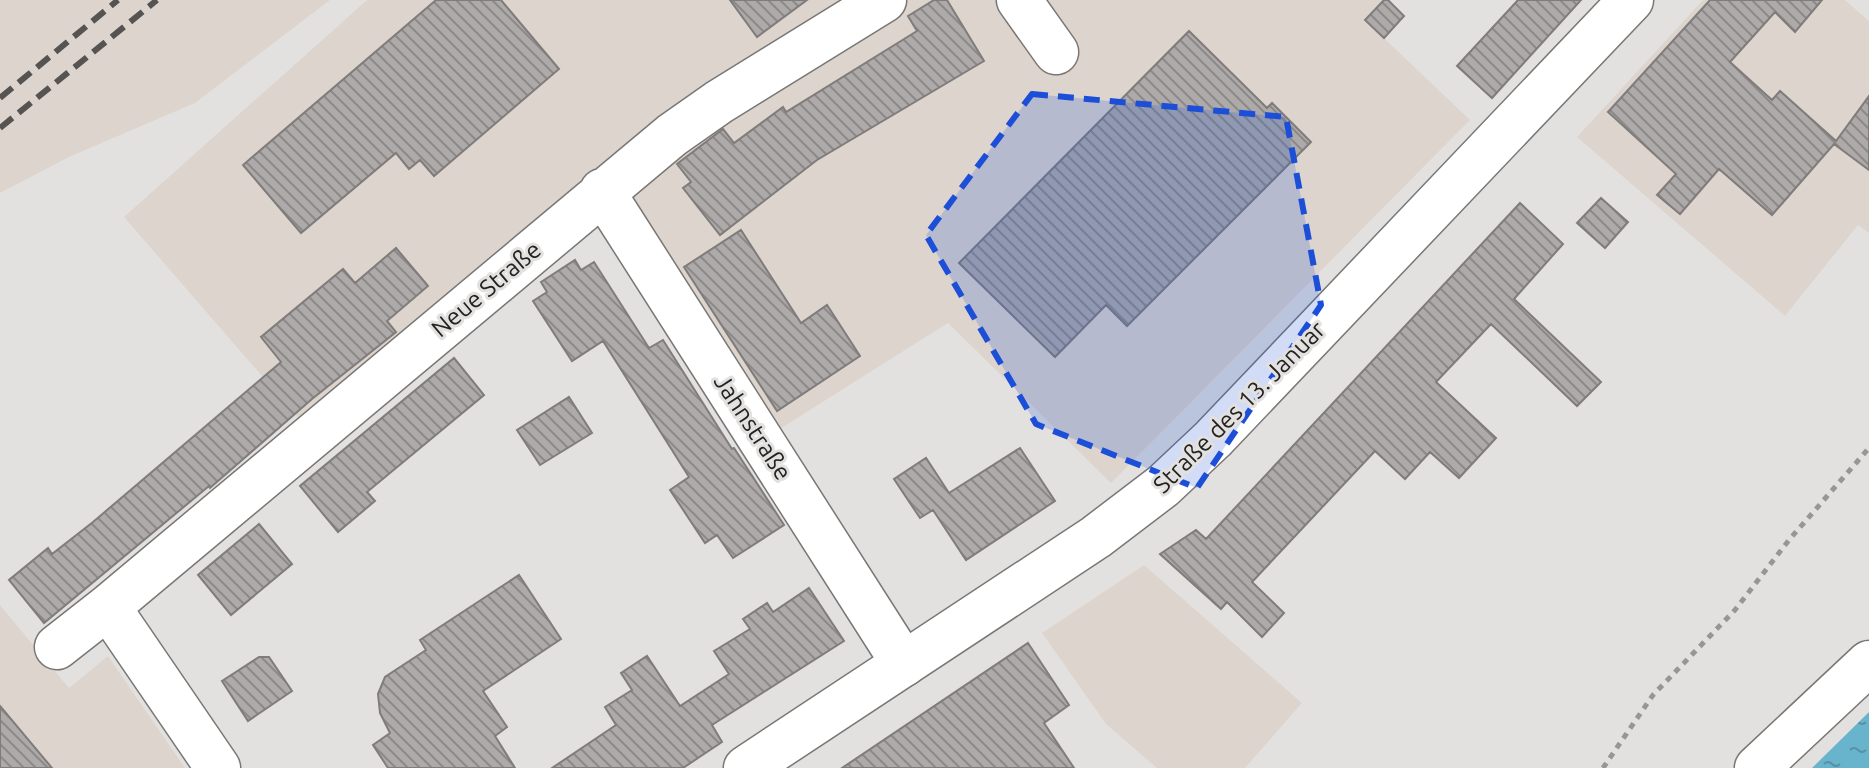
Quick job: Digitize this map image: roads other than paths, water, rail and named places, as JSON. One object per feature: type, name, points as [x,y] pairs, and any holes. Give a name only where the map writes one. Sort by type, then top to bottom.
[{"type":"street","name":"Neue Straße","points":[[57,647],[672,135],[719,102],[884,0]]},
{"type":"street","points":[[1019,0],[1056,52]]},
{"type":"street","name":"Straße des 13. Januar","points":[[746,768],[1096,537],[1163,486],[1213,439],[1631,0]]},
{"type":"street","name":"Jahnstraße","points":[[602,191],[904,664]]},
{"type":"street","points":[[108,607],[218,768]]},
{"type":"street","points":[[1757,768],[1869,663]]},
{"type":"water","points":[[1869,712],[1869,768],[1812,768]]},
{"type":"railway","points":[[0,98],[118,0]]},
{"type":"railway","points":[[0,128],[157,0]]}]
